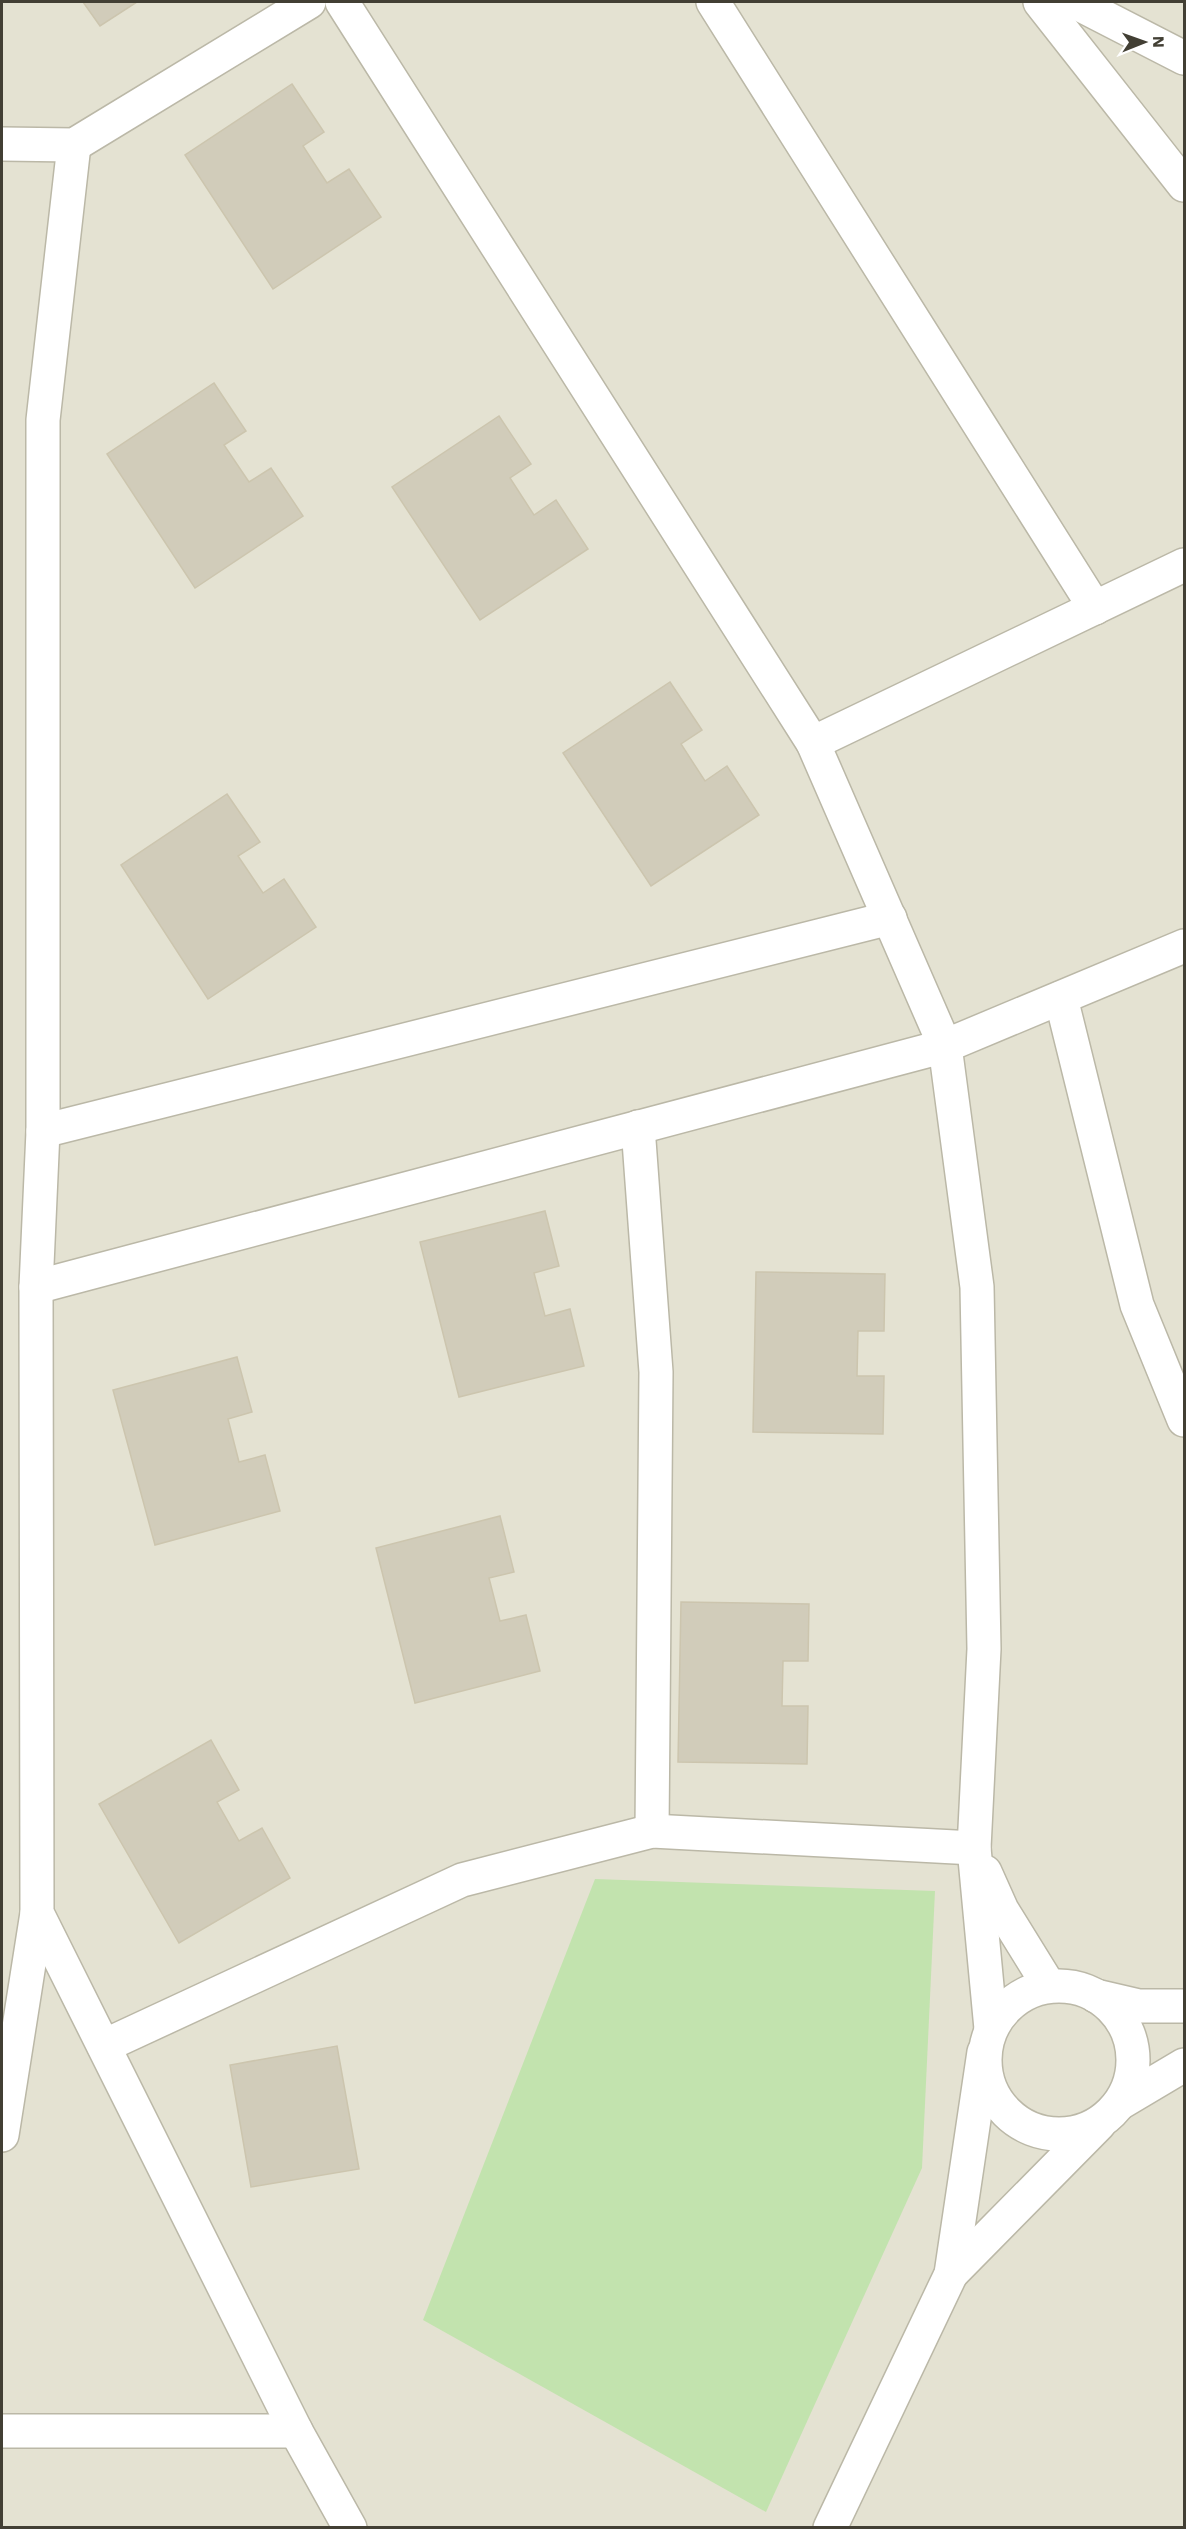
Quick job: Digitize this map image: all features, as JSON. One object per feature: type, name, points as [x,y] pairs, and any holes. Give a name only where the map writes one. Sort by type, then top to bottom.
[{"type":"street","points":[[2,144],[74,145],[309,2]]},
{"type":"street","points":[[342,2],[813,743],[945,1046],[977,1287],[984,1649],[974,1848],[988,2041],[986,2077],[995,2099],[1011,2118],[1033,2131],[1057,2135],[1081,2132],[1185,2065]]},
{"type":"street","points":[[713,2],[1095,608]]},
{"type":"street","points":[[1040,2],[1185,185]]},
{"type":"street","points":[[1075,2],[1185,58]]},
{"type":"street","points":[[2,2135],[37,1913],[36,1287],[43,1131],[43,420],[74,145]]},
{"type":"street","points":[[813,743],[1185,565]]},
{"type":"street","points":[[43,1131],[890,918]]},
{"type":"street","points":[[36,1287],[945,1046],[1185,946]]},
{"type":"street","points":[[1061,998],[1137,1305],[1185,1420]]},
{"type":"street","points":[[638,1127],[656,1372],[652,1831]]},
{"type":"street","points":[[104,2046],[462,1880],[652,1831],[974,1848]]},
{"type":"street","points":[[974,1848],[1002,1910],[1049,1986]]},
{"type":"street","points":[[37,1913],[296,2431],[350,2528]]},
{"type":"street","points":[[830,2528],[951,2274],[988,2041],[1005,2008],[1025,1994],[1049,1986],[1073,1987],[1096,1996],[1139,2006],[1185,2006]]},
{"type":"street","points":[[951,2274],[1111,2112],[1131,2081],[1133,2056],[1128,2032],[1115,2011],[1096,1996]]},
{"type":"street","points":[[2,2431],[296,2431]]},
{"type":"shaded area","points":[[2,2],[1184,2],[1184,2527],[2,2527]]},
{"type":"green space","points":[[595,1879],[935,1891],[922,2168],[766,2512],[423,2320]]},
{"type":"building","points":[[83,2],[137,2],[100,26]]},
{"type":"building","points":[[292,84],[324,132],[303,146],[327,183],[349,169],[381,217],[273,289],[185,155]]},
{"type":"building","points":[[214,383],[246,431],[224,445],[249,482],[271,468],[303,516],[195,588],[107,454]]},
{"type":"building","points":[[499,416],[531,464],[510,478],[534,515],[556,500],[588,549],[480,620],[392,487]]},
{"type":"building","points":[[670,682],[702,730],[681,744],[705,781],[727,766],[759,815],[651,886],[563,753]]},
{"type":"building","points":[[227,794],[260,842],[238,856],[263,893],[284,879],[316,927],[208,999],[121,865]]},
{"type":"building","points":[[545,1211],[559,1266],[534,1273],[545,1316],[570,1309],[584,1366],[459,1397],[420,1242]]},
{"type":"building","points":[[756,1272],[885,1274],[884,1331],[858,1331],[857,1376],[884,1376],[883,1434],[753,1432]]},
{"type":"building","points":[[237,1357],[252,1412],[228,1419],[239,1462],[265,1455],[280,1511],[155,1545],[113,1390]]},
{"type":"building","points":[[500,1516],[514,1572],[489,1578],[500,1621],[526,1615],[540,1671],[415,1703],[376,1548]]},
{"type":"building","points":[[681,1602],[809,1604],[808,1661],[783,1661],[782,1706],[808,1706],[807,1764],[678,1762]]},
{"type":"building","points":[[211,1740],[239,1790],[217,1802],[239,1841],[262,1828],[290,1878],[179,1943],[99,1804]]},
{"type":"building","points":[[337,2046],[359,2169],[251,2187],[230,2065]]}]
